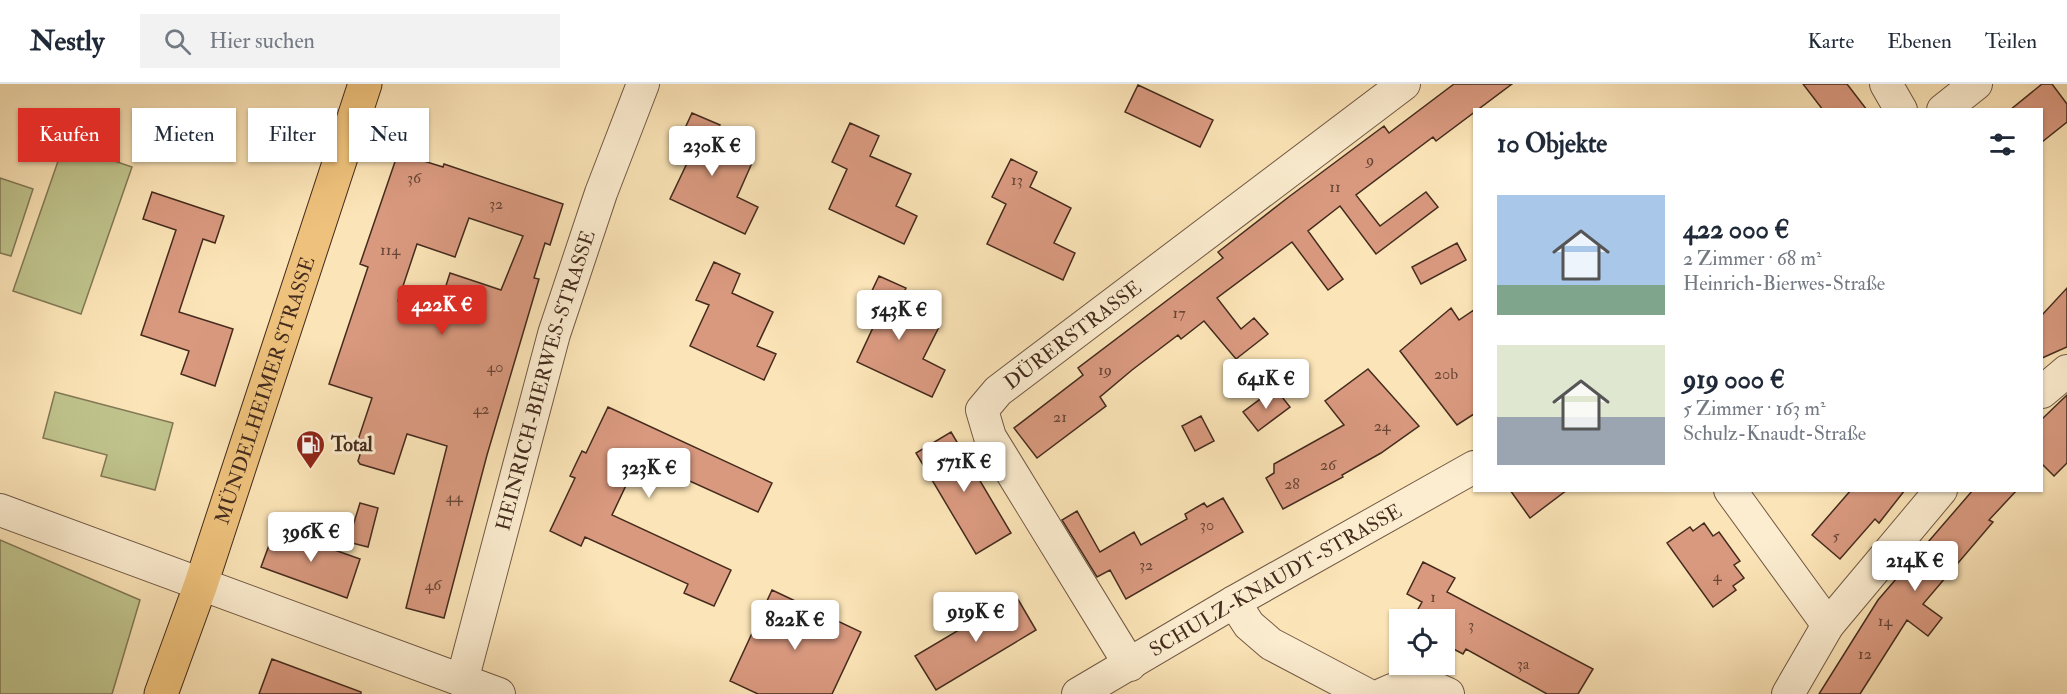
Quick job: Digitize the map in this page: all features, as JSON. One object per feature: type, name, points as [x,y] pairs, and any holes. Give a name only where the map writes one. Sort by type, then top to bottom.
[{"type":"main road","name":"MÜNDELHEIMER STRASSE","points":[[161,694],[201,584],[365,84]]},
{"type":"street","name":"HEINRICH-BIERWES-STRASSE","points":[[462,681],[554,334],[604,184],[643,84]]},
{"type":"street","name":"DÜRERSTRASSE","points":[[1131,665],[990,437],[982,410],[998,391],[1404,84]]},
{"type":"street","points":[[1886,84],[1900,108]]},
{"type":"street","points":[[1946,108],[1976,84]]},
{"type":"street","points":[[2043,391],[2067,371]]},
{"type":"street","name":"SCHULZ-KNAUDT-STRASSE","points":[[1078,694],[1131,665],[1234,602],[1473,468]]},
{"type":"street","points":[[1731,492],[1828,624]]},
{"type":"street","points":[[1788,694],[1828,624],[1939,492]]},
{"type":"street","points":[[0,510],[499,694]]},
{"type":"street","points":[[1234,602],[1249,625],[1271,644],[1366,694]]},
{"type":"street","points":[[1383,694],[1412,685],[1435,687],[1448,694]]},
{"type":"green space","points":[[58,162],[117,162],[132,167],[81,314],[13,291]]},
{"type":"green space","points":[[0,178],[33,189],[11,256],[0,253]]},
{"type":"green space","points":[[55,392],[173,423],[155,490],[101,476],[107,455],[43,438]]},
{"type":"green space","points":[[0,540],[140,600],[112,694],[0,694]]},
{"type":"building","points":[[1454,84],[1512,84],[1480,108],[1473,108],[1473,113],[1436,141],[1433,137],[1356,195],[1380,226],[1426,192],[1438,207],[1376,254],[1340,206],[1308,231],[1343,279],[1328,290],[1292,242],[1217,298],[1241,329],[1254,318],[1268,334],[1236,359],[1204,321],[1181,339],[1178,335],[1132,370],[1100,397],[1106,406],[1037,458],[1014,428],[1083,375],[1078,368],[1223,258],[1218,252],[1290,196],[1384,126],[1389,133]]},
{"type":"building","points":[[1803,84],[1847,84],[1865,108],[1821,108]]},
{"type":"building","points":[[2042,84],[2052,84],[2067,104],[2067,122],[2043,141],[2043,108],[2012,108]]},
{"type":"building","points":[[1138,85],[1213,120],[1200,147],[1125,112]]},
{"type":"building","points":[[692,113],[720,125],[711,145],[752,163],[737,197],[758,207],[745,234],[670,199],[689,159],[674,152]]},
{"type":"building","points":[[850,123],[879,136],[870,156],[911,174],[896,206],[917,216],[904,244],[829,209],[847,169],[832,162]]},
{"type":"building","points":[[1011,159],[1037,172],[1030,187],[1071,208],[1054,243],[1075,253],[1063,280],[987,244],[1006,204],[992,197]]},
{"type":"building","points":[[395,162],[427,162],[443,167],[444,164],[563,204],[550,245],[545,243],[534,278],[539,279],[487,455],[444,618],[406,608],[447,446],[407,434],[394,474],[360,464],[358,461],[363,445],[357,443],[372,398],[329,384],[368,267],[360,264]],"holes":[[[469,218],[523,236],[501,290],[450,273],[437,314],[398,301],[417,244],[455,257]]]},
{"type":"building","points":[[152,192],[224,216],[215,243],[203,239],[179,312],[233,329],[215,386],[181,374],[189,351],[141,335],[176,230],[143,219]]},
{"type":"building","points":[[1457,243],[1466,260],[1421,284],[1412,267]]},
{"type":"building","points":[[714,262],[740,274],[732,293],[773,312],[757,346],[776,354],[764,380],[690,346],[709,305],[696,300]]},
{"type":"building","points":[[879,276],[906,288],[897,307],[939,327],[923,359],[945,370],[932,397],[857,362],[876,321],[861,314]]},
{"type":"building","points":[[2067,288],[2067,347],[2043,358],[2043,314]]},
{"type":"building","points":[[1451,308],[1459,320],[1473,311],[1473,415],[1457,425],[1400,351]]},
{"type":"building","points":[[1368,369],[1419,426],[1381,453],[1342,475],[1343,477],[1283,509],[1266,478],[1274,473],[1274,464],[1344,425],[1325,401]]},
{"type":"building","points":[[1275,388],[1290,407],[1258,431],[1243,412]]},
{"type":"building","points":[[2067,395],[2067,463],[2054,476],[2043,465],[2043,418]]},
{"type":"building","points":[[608,407],[772,483],[758,512],[639,458],[612,515],[731,570],[714,606],[684,593],[688,584],[585,537],[581,546],[550,531],[575,478],[570,476],[582,451],[586,453]]},
{"type":"building","points":[[1201,416],[1214,441],[1195,451],[1182,426]]},
{"type":"building","points":[[951,432],[1011,533],[976,554],[916,453]]},
{"type":"building","points":[[1511,492],[1564,492],[1530,518]]},
{"type":"building","points":[[1849,492],[1903,492],[1879,523],[1875,519],[1840,559],[1812,535]]},
{"type":"building","points":[[1971,492],[2015,492],[1989,520],[1993,522],[1923,604],[1942,618],[1928,636],[1907,620],[1860,694],[1819,694],[1878,600]]},
{"type":"building","points":[[1223,498],[1243,532],[1126,599],[1110,570],[1097,577],[1062,520],[1077,511],[1100,552],[1134,532],[1141,545],[1187,519],[1185,514],[1204,503],[1207,507]]},
{"type":"building","points":[[360,503],[378,508],[368,547],[348,542]]},
{"type":"building","points":[[1704,523],[1713,536],[1719,532],[1740,561],[1734,565],[1744,578],[1733,586],[1736,590],[1713,607],[1667,543],[1690,527],[1693,531]]},
{"type":"building","points":[[275,529],[360,559],[347,598],[261,567]]},
{"type":"building","points":[[1423,562],[1455,578],[1447,592],[1593,669],[1578,694],[1547,694],[1466,649],[1463,654],[1455,650],[1455,609],[1418,609],[1422,602],[1407,594]]},
{"type":"building","points":[[772,590],[861,632],[832,694],[758,694],[730,681]]},
{"type":"building","points":[[1016,596],[1036,630],[936,690],[915,656]]},
{"type":"building","points":[[272,659],[361,692],[361,694],[259,694]]},
{"type":"place","name":"Total","points":[[310,470]]}]
